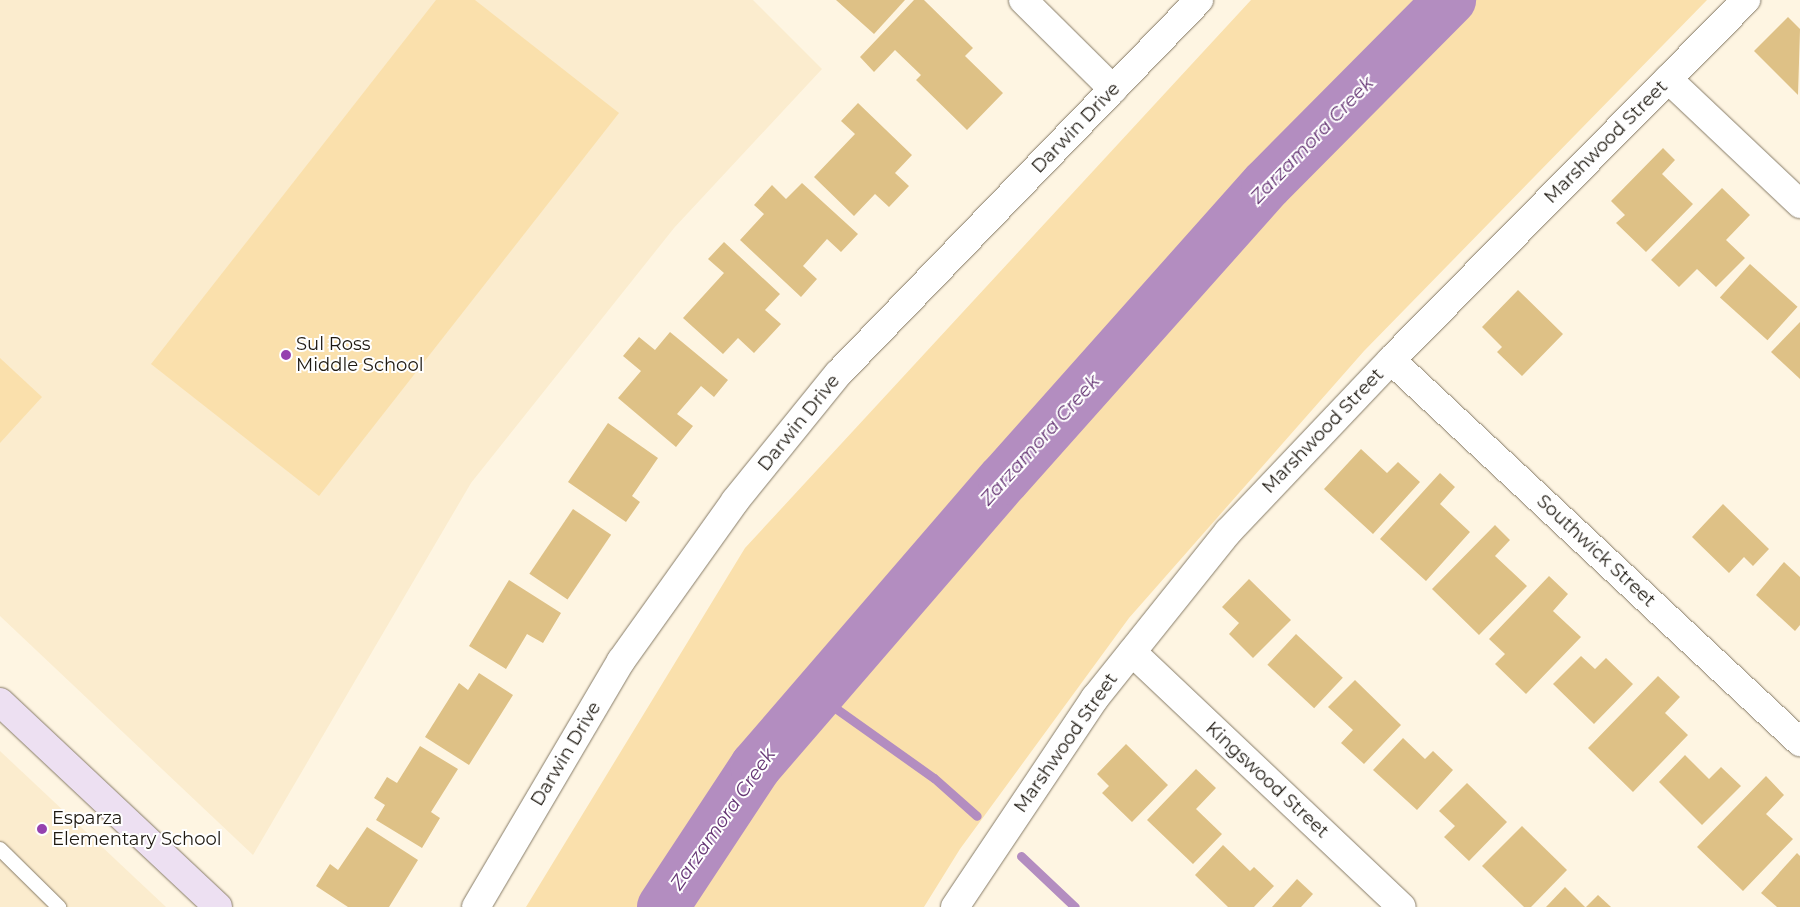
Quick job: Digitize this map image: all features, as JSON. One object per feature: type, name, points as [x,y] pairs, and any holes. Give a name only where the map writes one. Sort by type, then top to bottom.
[{"type":"street","points":[[1023,0],[1113,89]]},
{"type":"street","name":"Darwin Drive","points":[[476,907],[621,661],[735,502],[838,374],[1199,0]]},
{"type":"street","name":"Marshwood Street","points":[[955,907],[1094,698],[1228,532],[1391,360],[1746,0]]},
{"type":"street","points":[[1668,79],[1800,204]]},
{"type":"street","name":"Southwick Street","points":[[1391,360],[1800,742]]},
{"type":"street","name":"Kingswood Street","points":[[1132,652],[1402,907]]},
{"type":"street","points":[[0,702],[218,907]]},
{"type":"lane","points":[[0,850],[59,907]]},
{"type":"shaded area","name":"Sul Ross Middle School","points":[[0,0],[753,0],[822,69],[674,228],[471,483],[253,855],[0,616]]},
{"type":"shaded area","points":[[436,0],[475,0],[619,113],[319,496],[151,364]]},
{"type":"shaded area","points":[[1251,0],[1707,0],[1364,351],[1129,618],[960,849],[924,907],[526,907],[745,548]]},
{"type":"shaded area","points":[[0,358],[42,397],[0,443]]},
{"type":"shaded area","name":"Esparza Elementary School","points":[[0,751],[166,907],[0,907]]},
{"type":"building","points":[[836,0],[905,0],[874,34]]},
{"type":"building","points":[[914,0],[924,0],[973,48],[965,56],[1003,93],[967,130],[916,80],[921,75],[895,50],[874,72],[860,57]]},
{"type":"building","points":[[1788,17],[1800,29],[1798,95],[1754,51]]},
{"type":"building","points":[[858,103],[912,155],[895,173],[909,186],[889,207],[875,194],[854,216],[814,177],[855,134],[841,121]]},
{"type":"building","points":[[1663,148],[1675,160],[1662,174],[1693,204],[1646,252],[1616,223],[1625,215],[1611,201]]},
{"type":"building","points":[[802,183],[858,234],[841,252],[827,239],[803,266],[817,279],[801,297],[740,240],[764,214],[754,205],[772,185],[786,199]]},
{"type":"building","points":[[1722,188],[1750,215],[1726,240],[1745,258],[1716,287],[1697,269],[1679,287],[1651,260]]},
{"type":"building","points":[[724,242],[780,294],[765,310],[781,324],[754,353],[738,338],[723,354],[683,318],[724,273],[708,259]]},
{"type":"building","points":[[1750,264],[1798,307],[1767,340],[1720,297]]},
{"type":"building","points":[[1518,290],[1563,334],[1522,376],[1497,352],[1502,347],[1482,327]]},
{"type":"building","points":[[1800,322],[1800,379],[1771,352]]},
{"type":"building","points":[[670,332],[728,380],[714,397],[701,386],[677,414],[693,426],[676,447],[618,398],[641,371],[623,356],[639,337],[655,350]]},
{"type":"building","points":[[608,423],[658,458],[632,496],[640,502],[626,522],[568,482]]},
{"type":"building","points":[[1361,449],[1387,473],[1398,462],[1420,482],[1373,534],[1324,489]]},
{"type":"building","points":[[1440,473],[1455,487],[1440,504],[1470,532],[1426,581],[1380,539]]},
{"type":"building","points":[[1723,504],[1769,549],[1753,566],[1744,557],[1729,573],[1692,537]]},
{"type":"building","points":[[573,509],[611,535],[568,599],[529,574]]},
{"type":"building","points":[[1495,525],[1510,540],[1495,556],[1527,586],[1479,635],[1432,589]]},
{"type":"building","points":[[1784,562],[1800,577],[1800,625],[1795,631],[1756,595]]},
{"type":"building","points":[[1549,576],[1568,594],[1553,611],[1581,637],[1526,694],[1495,664],[1505,654],[1489,639]]},
{"type":"building","points":[[1249,579],[1291,620],[1253,658],[1229,634],[1239,623],[1222,607]]},
{"type":"building","points":[[509,580],[561,613],[543,643],[527,634],[506,669],[469,646]]},
{"type":"building","points":[[1296,634],[1343,678],[1314,708],[1267,665]]},
{"type":"building","points":[[1581,656],[1595,669],[1606,658],[1633,684],[1594,724],[1553,684]]},
{"type":"building","points":[[479,673],[513,695],[469,765],[425,737],[459,683],[468,690]]},
{"type":"building","points":[[1658,676],[1680,697],[1665,713],[1688,735],[1633,792],[1588,748]]},
{"type":"building","points":[[1355,680],[1401,725],[1364,764],[1341,743],[1353,730],[1328,707]]},
{"type":"building","points":[[1403,738],[1425,759],[1433,751],[1453,770],[1417,810],[1373,770]]},
{"type":"building","points":[[1126,744],[1168,785],[1132,822],[1102,793],[1109,786],[1097,774]]},
{"type":"building","points":[[420,746],[458,769],[431,812],[440,818],[422,848],[376,820],[385,805],[374,798],[387,777],[397,783]]},
{"type":"building","points":[[1685,755],[1709,779],[1721,767],[1741,786],[1702,825],[1659,782]]},
{"type":"building","points":[[1196,769],[1216,788],[1196,809],[1222,834],[1193,864],[1147,820]]},
{"type":"building","points":[[1766,776],[1784,795],[1766,814],[1793,839],[1743,891],[1697,847]]},
{"type":"building","points":[[1467,783],[1507,822],[1469,861],[1444,837],[1455,826],[1439,811]]},
{"type":"building","points":[[1522,826],[1567,870],[1531,907],[1524,907],[1482,866]]},
{"type":"building","points":[[367,827],[418,860],[389,907],[348,907],[316,886],[330,864],[338,870]]},
{"type":"building","points":[[1223,845],[1250,871],[1254,867],[1274,886],[1254,907],[1228,907],[1195,875]]},
{"type":"building","points":[[1797,853],[1800,856],[1800,907],[1777,907],[1761,893]]},
{"type":"building","points":[[1297,879],[1313,894],[1301,907],[1272,907]]},
{"type":"building","points":[[1565,887],[1585,907],[1546,907]]},
{"type":"building","points":[[1598,895],[1611,907],[1586,907]]},
{"type":"waterway","name":"Zarzamora Creek","points":[[663,907],[756,766],[1004,479],[1267,184],[1450,0]]},
{"type":"waterway","points":[[817,695],[934,778],[977,816]]},
{"type":"waterway","points":[[1021,856],[1075,907]]},
{"type":"place","name":"Sul Ross Middle School","points":[[286,355]]},
{"type":"place","name":"Esparza Elementary School","points":[[42,829]]}]
